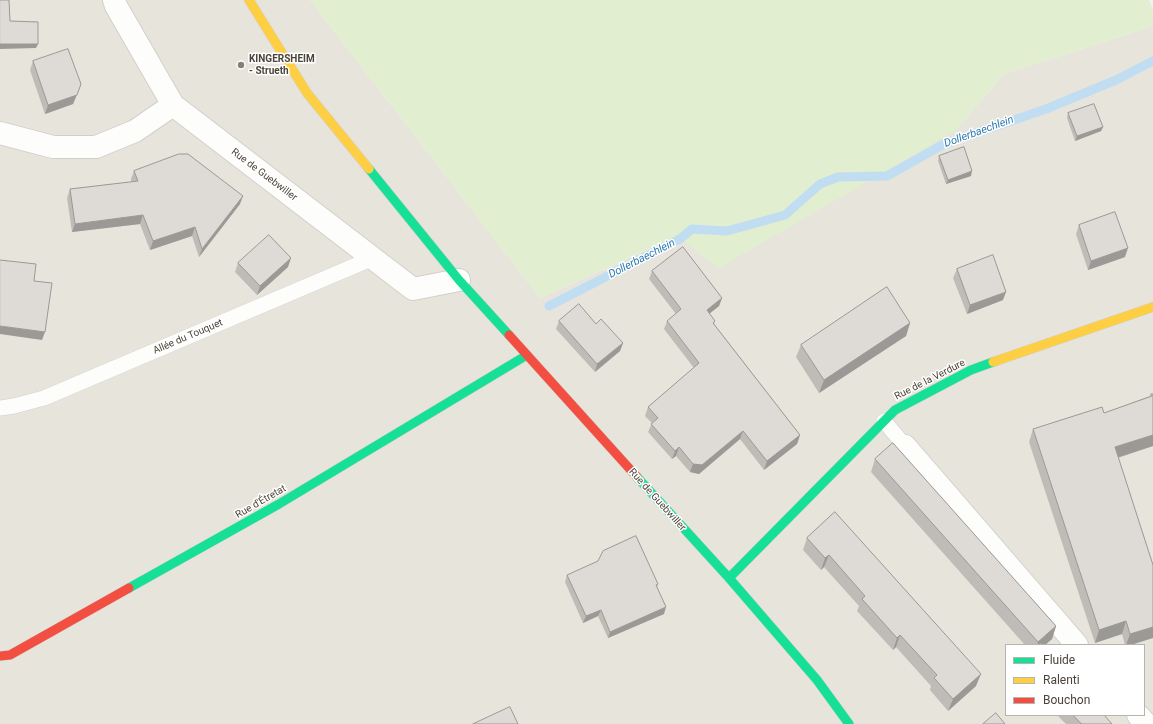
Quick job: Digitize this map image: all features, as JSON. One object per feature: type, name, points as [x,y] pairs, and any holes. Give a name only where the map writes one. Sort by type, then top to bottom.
[{"type":"street","name":"Rue de Guebwiller","points":[[114,0],[173,105],[412,289],[459,280]]},
{"type":"street","name":"Rue de Guebwiller","points":[[249,0],[307,92],[459,280],[818,680],[850,724]]},
{"type":"street","points":[[0,133],[53,147],[96,146],[135,130],[173,105]]},
{"type":"street","name":"Rue de la Verdure","points":[[728,578],[895,410],[971,370],[1153,307]]},
{"type":"street","name":"Rue d'Étretat","points":[[0,656],[10,655],[279,504],[527,355]]},
{"type":"street","points":[[905,446],[1077,644]]},
{"type":"street","points":[[1139,716],[1146,724]]},
{"type":"lane","name":"Allée du Touquet","points":[[0,408],[44,398],[373,258]]},
{"type":"lane","points":[[884,421],[905,446]]},
{"type":"shaded area","points":[[0,0],[310,0],[540,298],[678,236],[955,131],[1004,74],[1153,26],[1153,724],[0,724]]},
{"type":"green space","points":[[310,0],[1149,0],[1153,10],[1153,26],[1004,74],[955,131],[719,268],[677,236],[540,298]]},
{"type":"building","points":[[0,0],[9,0],[10,21],[38,22],[38,44],[0,44]]},
{"type":"building","points":[[68,49],[81,84],[77,95],[48,105],[33,61]]},
{"type":"building","points":[[1094,104],[1103,127],[1077,136],[1068,113]]},
{"type":"building","points":[[964,147],[972,171],[948,180],[939,156]]},
{"type":"building","points":[[179,154],[188,154],[243,196],[202,249],[195,227],[153,241],[143,215],[75,224],[70,189],[138,181],[134,171]]},
{"type":"building","points":[[1115,212],[1128,248],[1091,261],[1079,225]]},
{"type":"building","points":[[269,235],[291,258],[260,286],[238,263]]},
{"type":"building","points":[[683,247],[722,298],[707,310],[715,321],[713,323],[800,435],[767,461],[743,431],[702,465],[693,464],[679,447],[675,451],[651,424],[658,418],[648,407],[699,363],[667,321],[681,309],[652,271]]},
{"type":"building","points":[[993,255],[1006,292],[970,305],[957,269]]},
{"type":"building","points":[[0,260],[36,264],[34,281],[52,283],[45,332],[0,326]]},
{"type":"building","points":[[887,287],[910,323],[824,380],[801,345]]},
{"type":"building","points":[[579,304],[596,324],[601,319],[623,343],[597,364],[559,321]]},
{"type":"building","points":[[1151,394],[1153,394],[1153,435],[1115,447],[1153,565],[1153,627],[1130,634],[1126,621],[1099,630],[1033,429],[1102,407],[1104,413],[1152,396]]},
{"type":"building","points":[[893,443],[1056,626],[1038,642],[875,459]]},
{"type":"building","points":[[835,512],[981,674],[953,699],[934,678],[937,675],[900,635],[897,638],[862,599],[865,596],[829,555],[825,558],[807,538]]},
{"type":"building","points":[[636,536],[658,584],[656,585],[666,607],[610,632],[601,610],[586,616],[567,575],[598,561],[603,551]]},
{"type":"building","points":[[510,707],[518,724],[473,724]]},
{"type":"building","points":[[996,713],[1005,724],[983,724]]},
{"type":"building","points":[[1074,716],[1105,716],[1112,724],[1082,724]]},
{"type":"waterway","name":"Dollerbaechlein","points":[[549,306],[680,239],[692,229],[727,231],[785,215],[820,184],[838,177],[887,176],[944,144],[1046,109],[1116,80],[1153,61]]},
{"type":"traffic: fast","points":[[369,169],[459,280],[509,335]]},
{"type":"traffic: fast","points":[[129,588],[279,504],[527,355]]},
{"type":"traffic: fast","points":[[729,578],[895,410],[971,370],[993,362]]},
{"type":"traffic: fast","points":[[637,477],[729,578],[817,680],[849,724]]},
{"type":"traffic: slow","points":[[249,0],[307,93],[369,169]]},
{"type":"traffic: slow","points":[[993,362],[1153,307]]},
{"type":"traffic: jam","points":[[509,335],[637,477]]},
{"type":"traffic: jam","points":[[0,656],[10,655],[129,588]]},
{"type":"place","name":"KINGERSHEIM - Strueth","points":[[241,65]]}]
